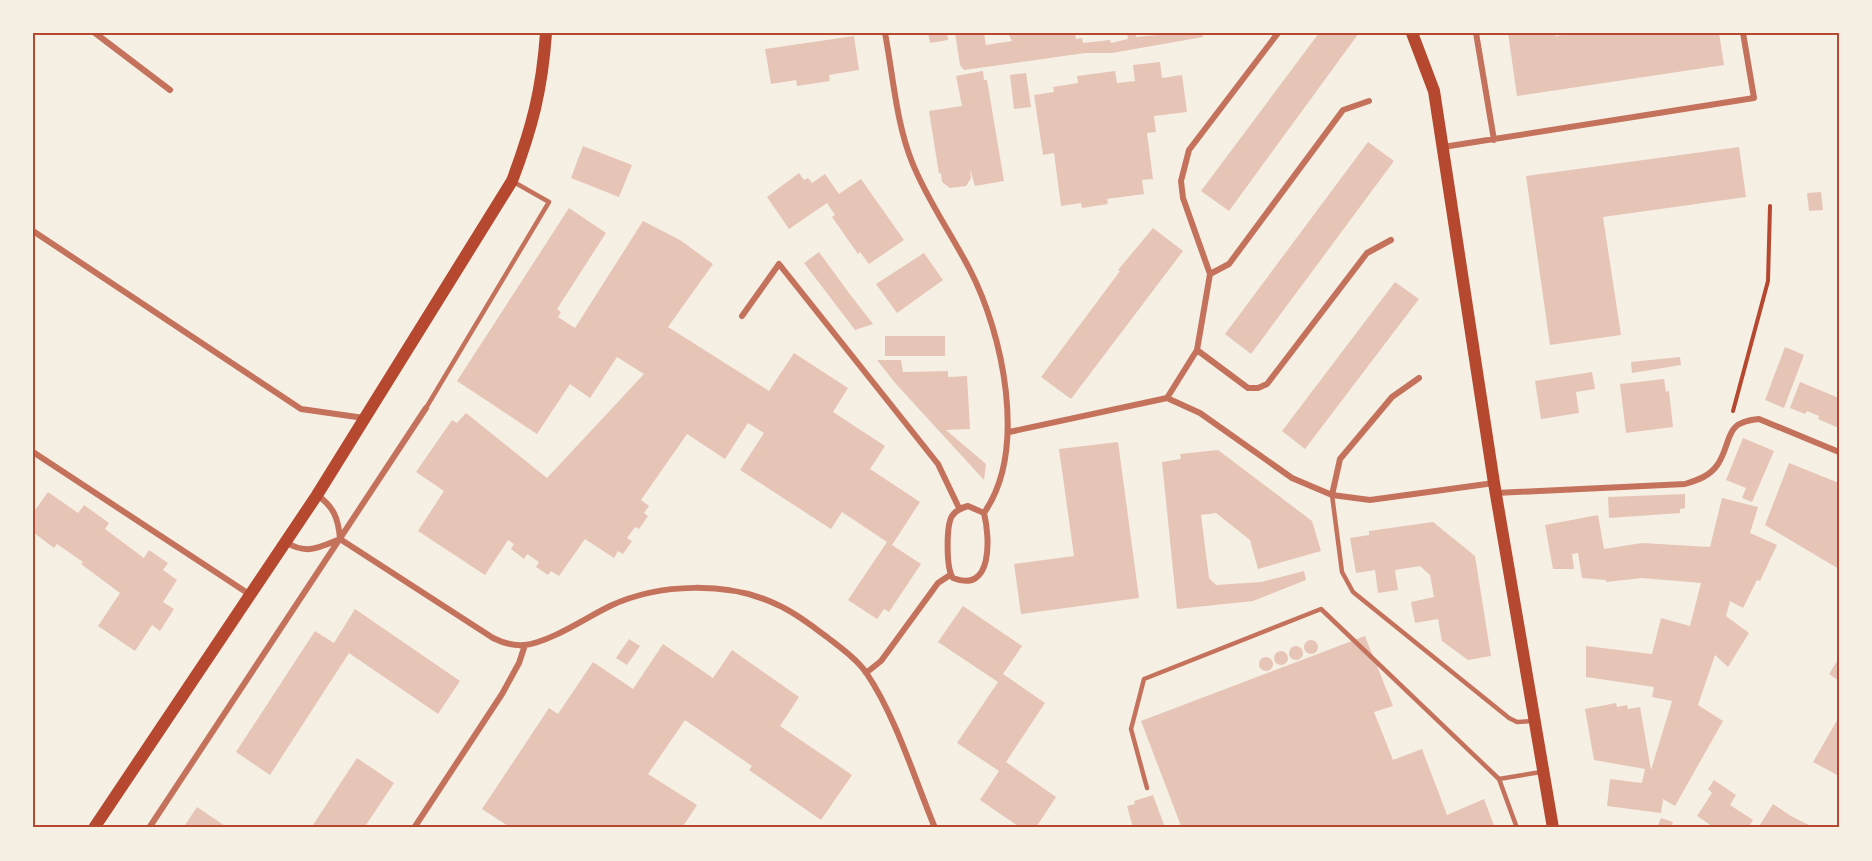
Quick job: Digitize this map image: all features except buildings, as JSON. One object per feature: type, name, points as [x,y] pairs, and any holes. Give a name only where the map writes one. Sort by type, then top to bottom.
[{"type":"main road","points":[[94,828],[317,495],[512,182],[532,129],[543,79],[546,33]]},
{"type":"main road","points":[[1412,33],[1434,91],[1495,488],[1554,828]]},
{"type":"street","points":[[95,33],[170,90]]},
{"type":"street","points":[[885,33],[904,138],[912,161],[935,209],[970,271],[988,314],[1005,387],[1009,432],[996,496],[984,513]]},
{"type":"street","points":[[1167,398],[1197,350],[1210,273],[1183,198],[1181,181],[1184,164],[1190,150],[1278,33]]},
{"type":"street","points":[[1476,33],[1494,140]]},
{"type":"street","points":[[1442,147],[1754,98],[1743,33]]},
{"type":"street","points":[[1210,273],[1229,264],[1343,110],[1370,101]]},
{"type":"street","points":[[33,231],[301,409],[365,418]]},
{"type":"street","points":[[1197,350],[1248,388],[1258,388],[1267,384],[1367,253],[1391,240]]},
{"type":"street","points":[[742,316],[779,264],[938,464],[960,508]]},
{"type":"street","points":[[1332,495],[1340,459],[1392,397],[1419,378]]},
{"type":"street","points":[[1009,432],[1167,398],[1200,413],[1292,478],[1332,495],[1371,500],[1495,488],[1685,484],[1708,475],[1718,464],[1734,426],[1746,420],[1759,419],[1839,452]]},
{"type":"street","points":[[149,828],[426,408]]},
{"type":"street","points":[[33,452],[249,594]]},
{"type":"street","points":[[317,495],[334,511],[338,519],[340,539]]},
{"type":"street","points":[[950,575],[968,581],[983,573],[986,567],[987,525],[984,513],[976,507],[960,508]]},
{"type":"street","points":[[950,575],[948,569],[949,524],[960,508]]},
{"type":"street","points":[[285,542],[298,550],[310,550],[340,539]]},
{"type":"street","points":[[340,539],[493,638],[508,645],[525,645],[618,602],[649,593],[685,589],[718,589],[748,594],[778,604],[839,646],[866,673],[884,706],[935,828]]},
{"type":"street","points":[[866,673],[880,661],[938,583],[950,575]]},
{"type":"street","points":[[414,828],[502,694],[519,663],[525,645]]},
{"type":"lane","points":[[426,408],[549,202],[512,182]]},
{"type":"lane","points":[[1332,495],[1342,572],[1353,592],[1509,718],[1517,722],[1536,720]]},
{"type":"lane","points":[[1147,788],[1131,729],[1144,679],[1322,609],[1499,779],[1518,828]]},
{"type":"lane","points":[[1499,779],[1544,771]]},
{"type":"path","points":[[1734,426],[1732,410],[1768,281],[1770,206]]}]
